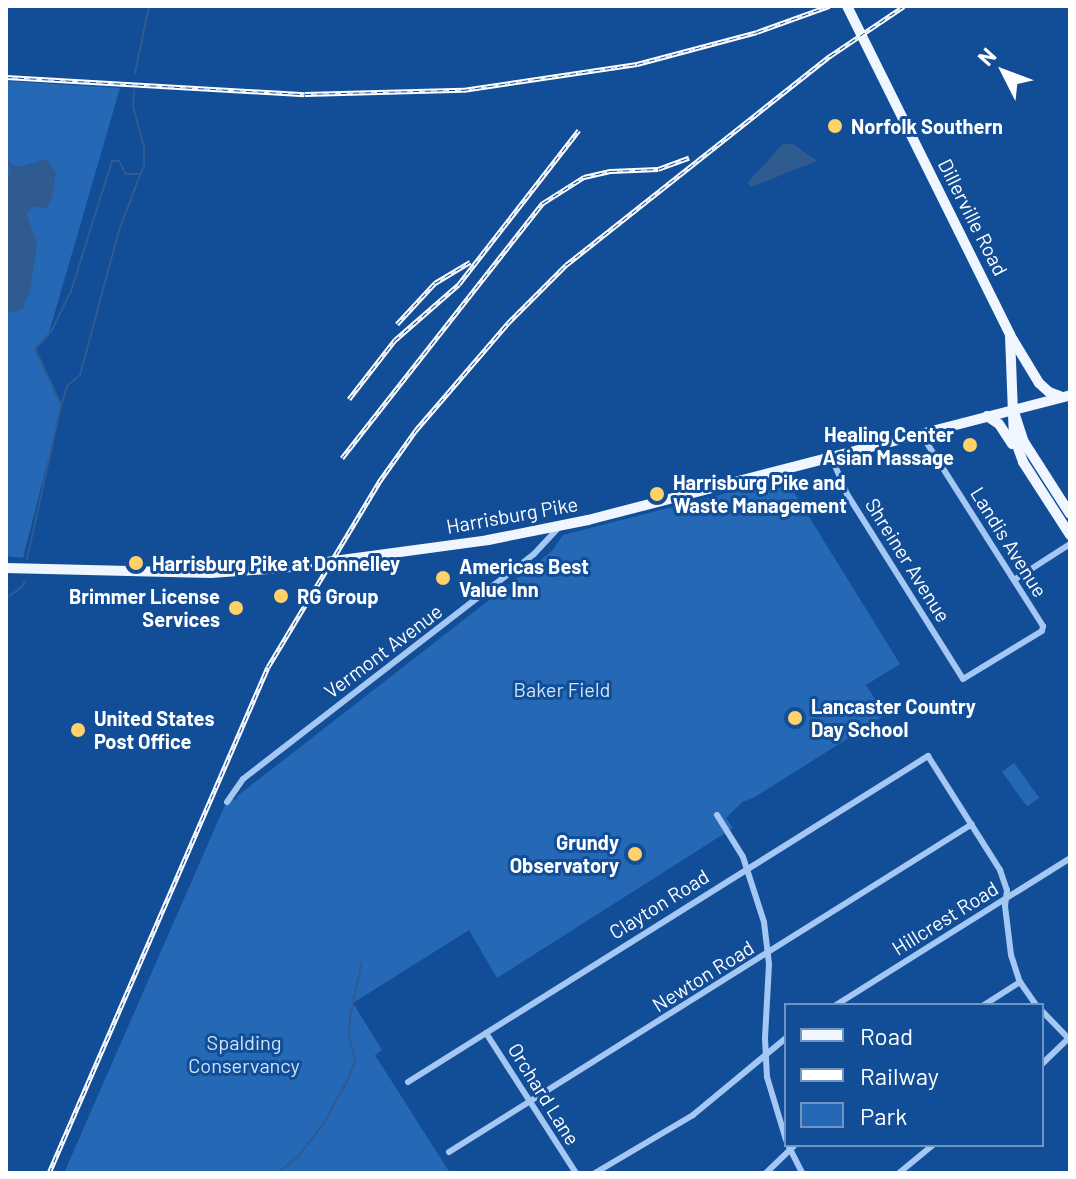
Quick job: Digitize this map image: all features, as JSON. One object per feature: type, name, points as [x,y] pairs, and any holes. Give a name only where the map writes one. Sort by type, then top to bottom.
[{"type":"main road","name":"Dillerville Road","points":[[847,6],[1010,335],[1013,410]]},
{"type":"main road","points":[[1010,335],[1042,387],[1067,396]]},
{"type":"main road","name":"Harrisburg Pike","points":[[6,568],[132,574],[239,572],[447,546],[560,526],[1067,396]]},
{"type":"main road","points":[[1013,410],[1012,431],[1023,462]]},
{"type":"main road","points":[[1013,410],[1028,449],[1070,514]]},
{"type":"main road","points":[[987,416],[1001,427],[1070,535]]},
{"type":"street","name":"Landis Avenue","points":[[921,433],[1043,629],[963,679]]},
{"type":"street","name":"Shreiner Avenue","points":[[831,456],[847,494],[963,679]]},
{"type":"street","name":"Vermont Avenue","points":[[227,802],[243,779],[534,554],[560,526]]},
{"type":"street","points":[[1014,580],[1070,544]]},
{"type":"street","name":"Clayton Road","points":[[408,1082],[928,756],[972,824]]},
{"type":"street","points":[[717,815],[747,868],[760,903],[768,953],[765,1054],[773,1103],[784,1130]]},
{"type":"street","points":[[972,824],[1000,870],[1007,890],[1009,946],[1020,982],[1035,1003]]},
{"type":"street","name":"Newton Road","points":[[449,1152],[972,824]]},
{"type":"street","name":"Hillcrest Road","points":[[839,1003],[1070,858]]},
{"type":"street","points":[[987,1003],[1020,982]]},
{"type":"street","points":[[1044,1013],[1070,1039],[1044,1062]]},
{"type":"street","name":"Orchard Lane","points":[[486,1033],[576,1173]]},
{"type":"street","points":[[595,1173],[693,1115],[784,1040]]},
{"type":"street","points":[[766,1173],[788,1147]]},
{"type":"street","points":[[791,1147],[802,1173]]},
{"type":"street","points":[[899,1173],[931,1147]]},
{"type":"green space","points":[[6,81],[120,88],[48,336],[36,349],[62,405],[23,558],[6,556]]},
{"type":"green space","points":[[785,478],[900,664],[866,685],[885,715],[755,797],[742,802],[726,818],[733,828],[497,978],[469,930],[353,1003],[382,1050],[375,1055],[450,1173],[64,1173],[228,798],[238,800],[236,797],[552,551],[563,535]]},
{"type":"green space","points":[[1014,763],[1039,798],[1027,807],[1002,772]]},
{"type":"shaded area","points":[[783,144],[793,144],[817,161],[751,187],[747,183]]},
{"type":"shaded area","points":[[46,159],[56,172],[52,198],[47,208],[32,207],[27,214],[37,244],[30,292],[22,310],[7,313],[6,180],[11,172],[6,160],[18,167]]},
{"type":"waterway","points":[[135,73],[149,6]]},
{"type":"waterway","points":[[27,559],[61,406],[67,386],[80,375],[119,230],[144,165],[144,147],[133,106],[134,90]]},
{"type":"waterway","points":[[61,405],[35,349],[51,332],[71,291],[112,161],[119,161],[126,174],[140,174]]},
{"type":"waterway","points":[[6,598],[21,588],[25,581]]},
{"type":"waterway","points":[[277,1173],[297,1158],[324,1123],[349,1077],[355,1061],[349,1035],[350,1017],[362,962]]},
{"type":"railway","points":[[6,77],[305,94],[463,90],[637,64],[757,32],[829,6]]},
{"type":"railway","points":[[49,1173],[268,667],[379,482],[416,430],[508,323],[566,265],[830,56],[904,6]]},
{"type":"railway","points":[[349,399],[395,340],[459,284],[579,130]]},
{"type":"railway","points":[[342,458],[543,203],[584,177],[611,171],[658,169],[689,158]]},
{"type":"railway","points":[[397,324],[435,283],[470,262]]},
{"type":"place","name":"Norfolk Southern","points":[[835,126]]},
{"type":"place","name":"Healing Center Asian Massage","points":[[970,445]]},
{"type":"place","name":"Harrisburg Pike and Waste Management","points":[[657,494]]},
{"type":"place","name":"Harrisburg Pike at Donnelley","points":[[136,563]]},
{"type":"place","name":"Americas Best Value Inn","points":[[443,578]]},
{"type":"place","name":"RG Group","points":[[281,596]]},
{"type":"place","name":"Brimmer License Services","points":[[236,608]]},
{"type":"place","name":"Lancaster Country Day School","points":[[795,718]]},
{"type":"place","name":"United States Post Office","points":[[78,730]]},
{"type":"place","name":"Grundy Observatory","points":[[635,854]]},
{"type":"park label","name":"Baker Field","points":[[562,689]]},
{"type":"park label","name":"Spalding Conservancy","points":[[244,1054]]}]
